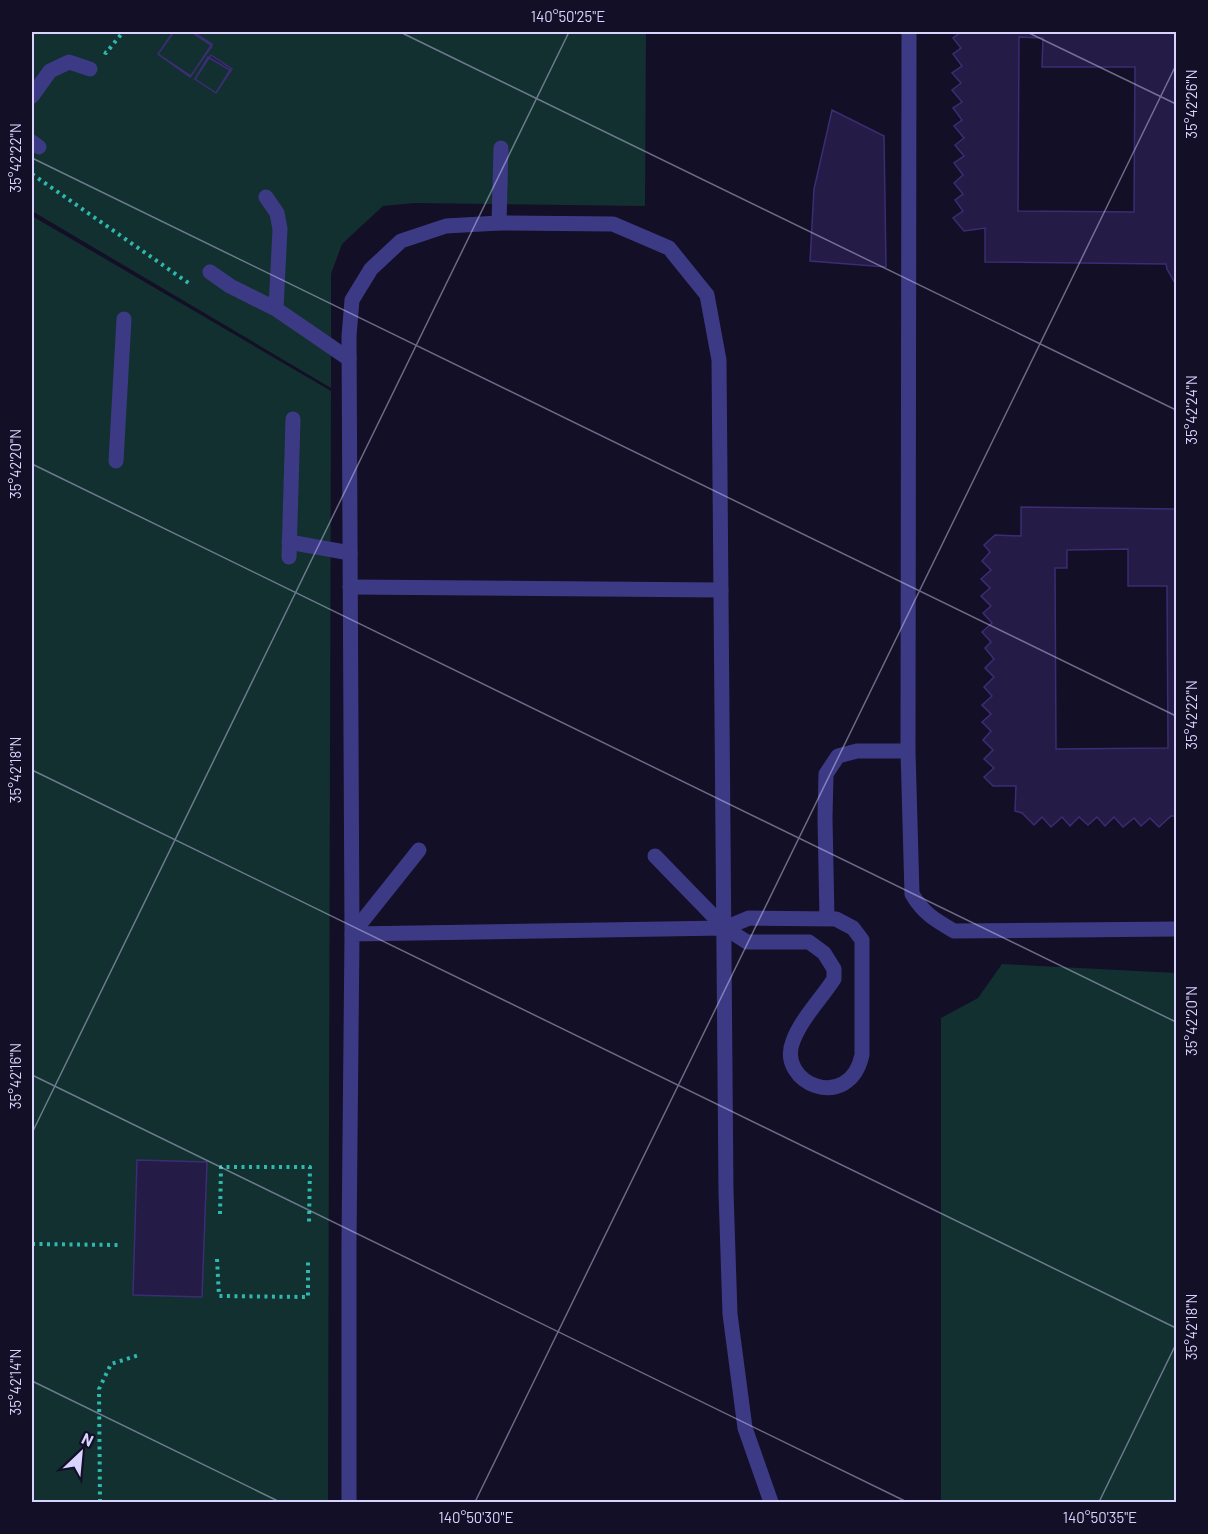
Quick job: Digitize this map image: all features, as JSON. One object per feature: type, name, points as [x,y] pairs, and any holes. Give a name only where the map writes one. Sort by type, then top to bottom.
[{"type":"street","points":[[909,32],[908,751],[912,894],[921,909],[937,922],[954,931],[1176,928]]},
{"type":"street","points":[[32,96],[50,71],[59,66],[69,62],[90,69]]},
{"type":"street","points":[[498,223],[501,148]]},
{"type":"street","points":[[266,197],[277,213],[280,229],[276,309]]},
{"type":"street","points":[[350,1503],[349,1243],[352,934],[349,358],[352,300],[371,269],[401,241],[446,226],[498,223],[613,224],[669,248],[707,295],[718,360],[726,1181],[730,1314],[745,1428],[771,1503]]},
{"type":"street","points":[[210,272],[230,286],[276,309],[349,358]]},
{"type":"street","points":[[116,461],[124,320]]},
{"type":"street","points":[[293,419],[289,549],[350,553]]},
{"type":"street","points":[[350,587],[721,590]]},
{"type":"street","points":[[826,919],[826,774],[838,756],[857,751],[908,751]]},
{"type":"street","points":[[352,934],[419,850]]},
{"type":"street","points":[[352,934],[725,928],[748,918],[836,919],[853,928],[862,940],[862,1055],[859,1069],[846,1081],[831,1089],[817,1088],[803,1079],[789,1056],[792,1042],[800,1027],[834,979],[834,969],[824,953],[810,942],[747,942],[725,928],[655,856]]},
{"type":"path","points":[[32,174],[193,286]]},
{"type":"path","points":[[220,1214],[221,1167],[310,1167],[309,1224]]},
{"type":"path","points":[[32,1244],[120,1245]]},
{"type":"path","points":[[217,1259],[219,1296],[308,1297],[308,1260]]},
{"type":"path","points":[[100,1503],[99,1389],[111,1364],[139,1355]]},
{"type":"green space","points":[[32,32],[646,32],[645,206],[414,203],[383,206],[342,244],[331,274],[331,388],[32,211]]},
{"type":"green space","points":[[32,216],[331,391],[328,1502],[32,1502]]},
{"type":"green space","points":[[1002,964],[1176,973],[1176,1502],[941,1502],[941,1018],[978,998]]},
{"type":"building","points":[[173,32],[193,32],[212,44],[191,76],[158,54]]},
{"type":"building","points":[[174,32],[191,32],[212,46],[190,77],[158,54]]},
{"type":"building","points":[[961,32],[1176,32],[1176,285],[1166,264],[985,262],[985,228],[964,231],[953,218],[963,211],[955,200],[963,194],[954,183],[963,175],[954,163],[964,156],[955,145],[964,138],[954,126],[962,120],[953,108],[962,102],[952,90],[961,83],[952,73],[962,66],[953,54],[961,48],[953,38]],"holes":[[[1019,37],[1043,38],[1042,67],[1135,67],[1134,212],[1018,211]]]},
{"type":"building","points":[[211,55],[232,69],[216,93],[195,79]]},
{"type":"building","points":[[208,57],[230,70],[216,93],[195,79]]},
{"type":"building","points":[[832,110],[884,136],[886,267],[810,261],[814,189]]},
{"type":"building","points":[[1021,507],[1176,509],[1176,816],[1171,816],[1159,827],[1150,818],[1141,826],[1134,818],[1123,827],[1114,817],[1105,826],[1097,817],[1088,825],[1079,817],[1070,826],[1062,817],[1051,827],[1042,817],[1034,825],[1022,813],[1015,811],[1016,786],[993,786],[984,777],[994,768],[984,759],[993,750],[983,740],[991,731],[982,722],[991,714],[982,705],[992,696],[984,687],[994,677],[985,668],[994,659],[985,648],[991,642],[982,632],[992,623],[983,613],[991,606],[981,596],[990,588],[981,579],[991,570],[982,561],[990,552],[984,545],[995,535],[1021,536]],"holes":[[[1128,549],[1128,586],[1167,586],[1168,748],[1056,749],[1055,568],[1067,568],[1067,550]]]},
{"type":"building","points":[[137,1160],[207,1162],[202,1297],[133,1295]]}]
